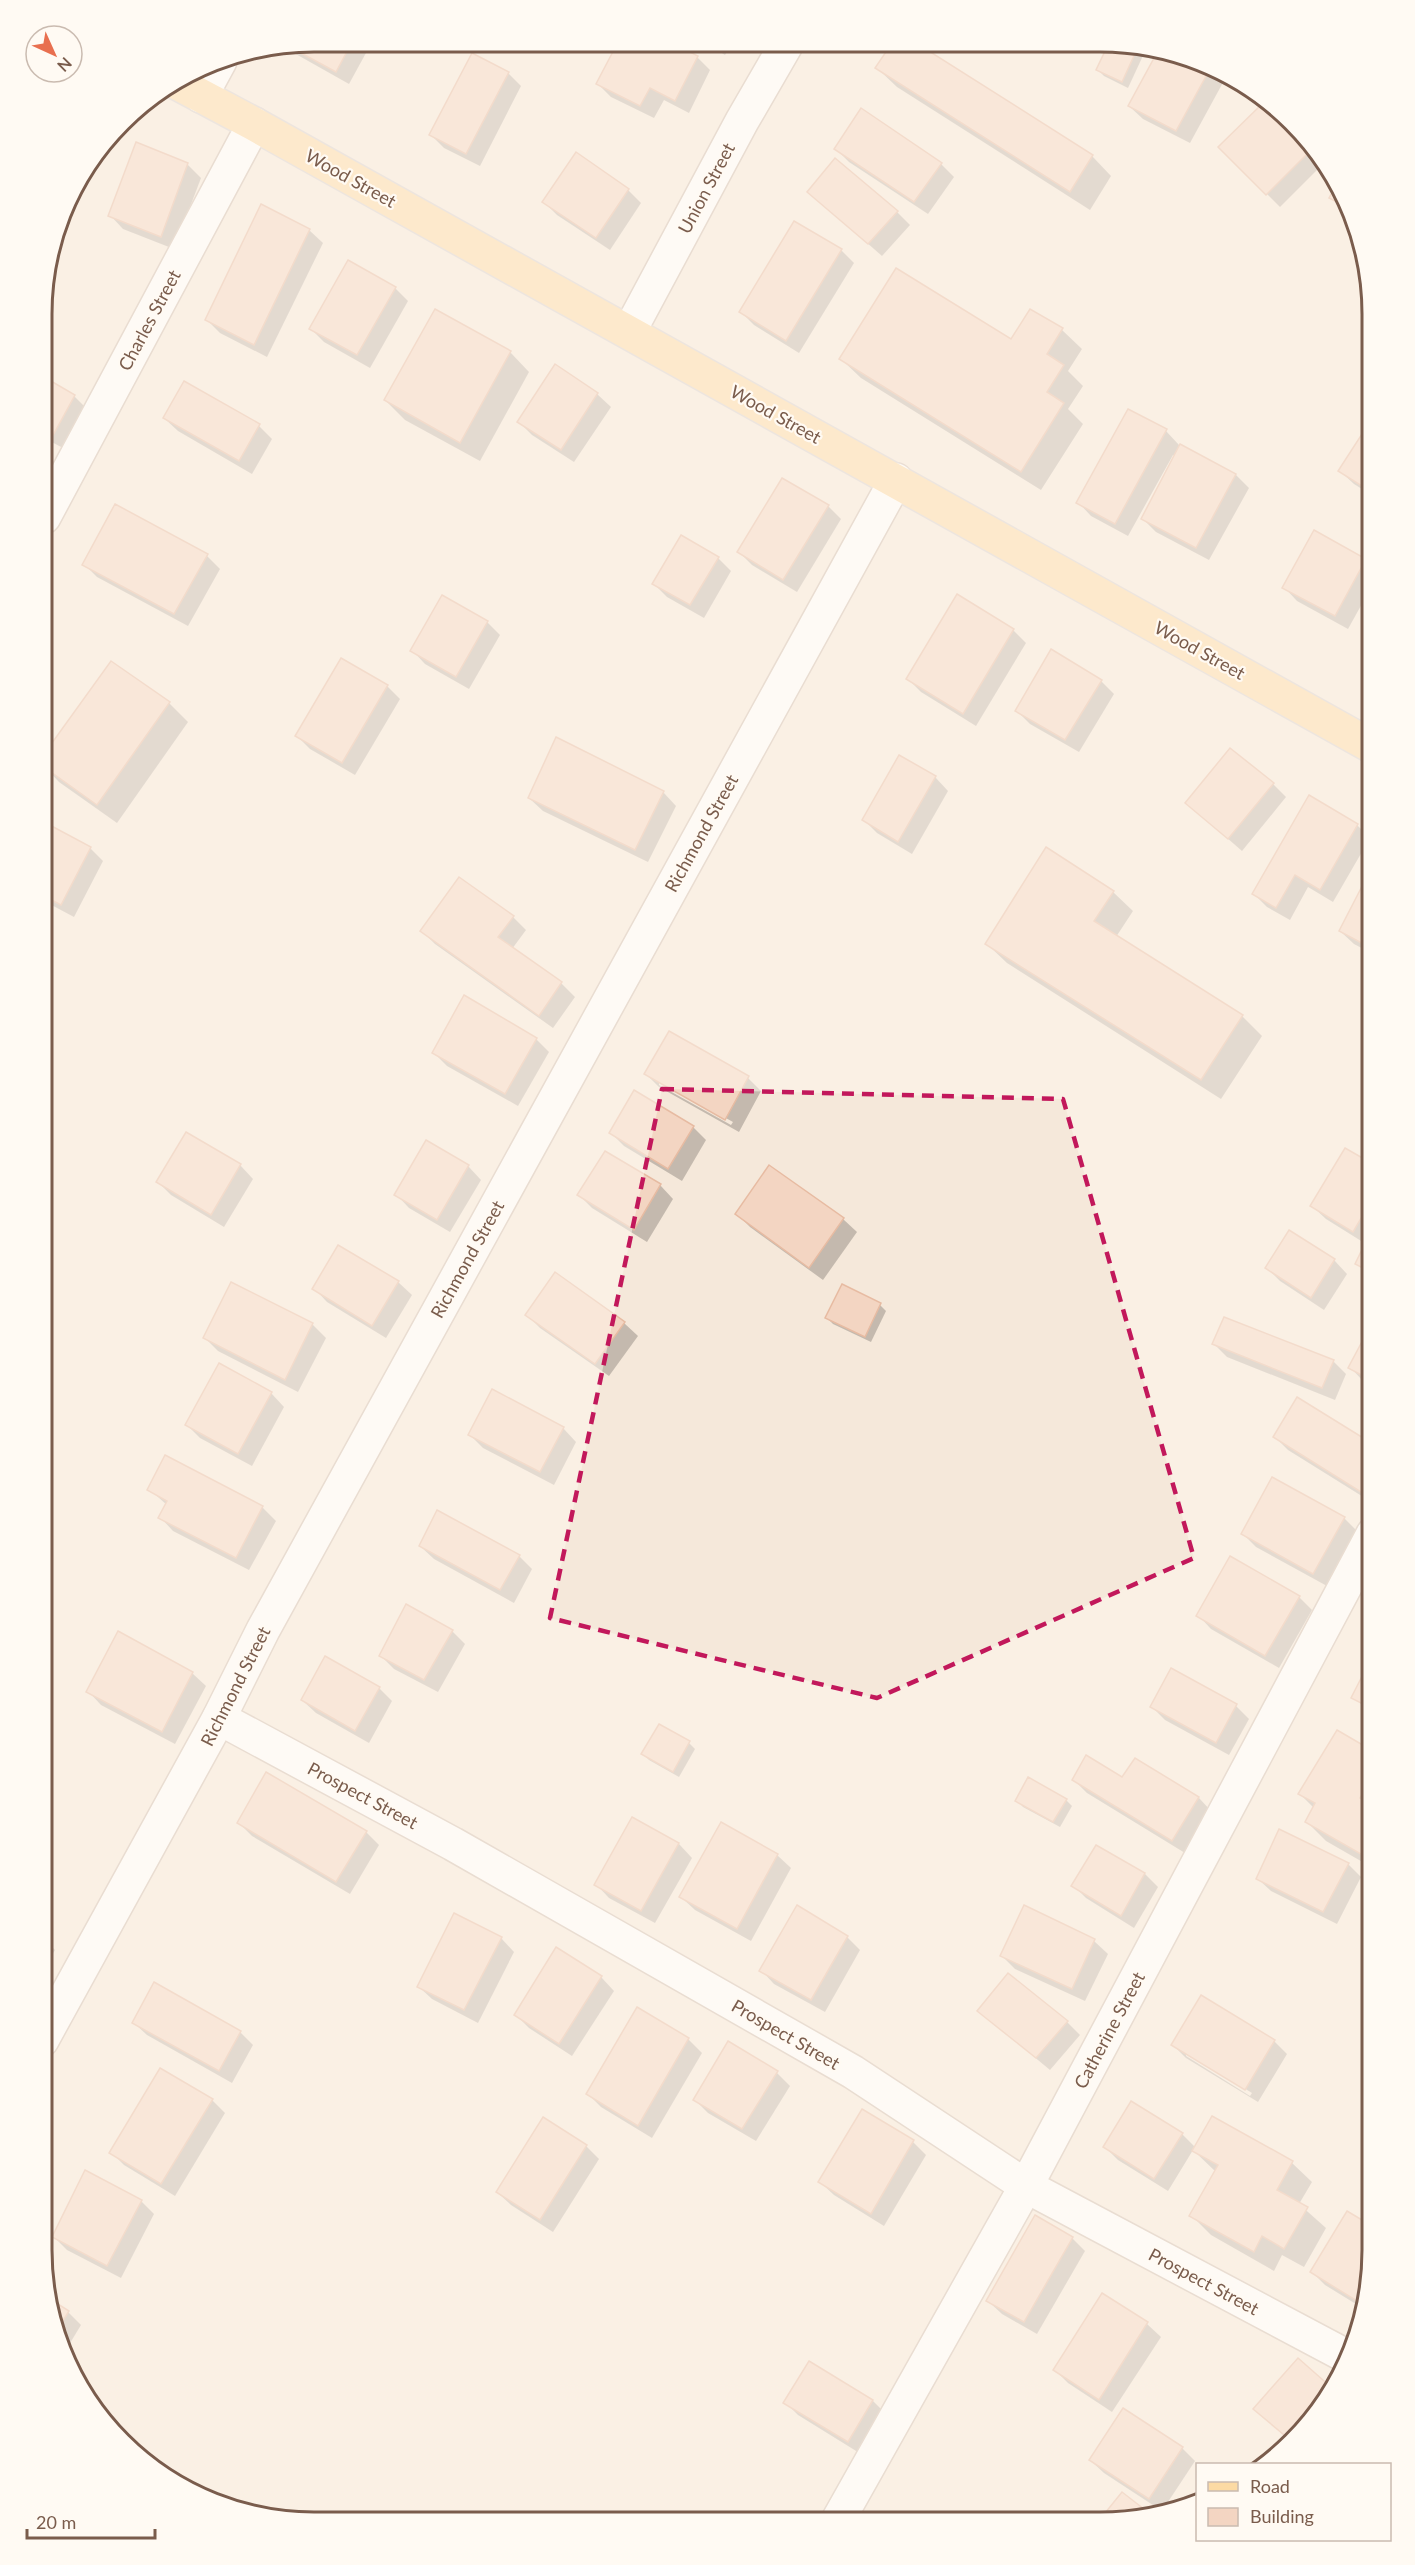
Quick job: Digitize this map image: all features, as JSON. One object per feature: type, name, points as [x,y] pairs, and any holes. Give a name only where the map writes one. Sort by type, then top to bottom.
[{"type":"main road","name":"Wood Street","points":[[189,90],[896,480],[1363,741]]},
{"type":"street","name":"Union Street","points":[[629,332],[742,121],[782,52]]},
{"type":"street","name":"Charles Street","points":[[52,502],[254,124]]},
{"type":"street","name":"Richmond Street","points":[[52,2022],[219,1718],[263,1630],[896,480]]},
{"type":"street","name":"Catherine Street","points":[[843,2512],[1026,2186],[1363,1553]]},
{"type":"street","name":"Prospect Street","points":[[219,1718],[453,1844],[853,2072],[1026,2186],[1342,2354]]},
{"type":"highlighted area","points":[[662,1089],[1063,1099],[1194,1558],[877,1698],[550,1618]]},
{"type":"shaded area","points":[[314,52],[1100,52],[1135,55],[1168,61],[1201,72],[1232,88],[1260,107],[1286,129],[1308,155],[1327,184],[1349,230],[1360,280],[1363,314],[1362,2268],[1354,2318],[1343,2351],[1327,2382],[1308,2410],[1286,2436],[1253,2463],[1196,2463],[1196,2495],[1185,2499],[1118,2512],[297,2512],[280,2510],[247,2504],[214,2493],[183,2477],[155,2458],[129,2436],[107,2410],[88,2382],[66,2335],[55,2285],[52,2250],[53,297],[61,247],[72,214],[97,169],[129,129],[169,97],[214,72],[247,61]]},
{"type":"building","points":[[347,52],[336,72],[301,53]]},
{"type":"building","points":[[613,52],[690,52],[698,56],[675,101],[650,88],[640,106],[596,84]]},
{"type":"building","points":[[886,52],[930,52],[1093,155],[1070,192],[875,68]]},
{"type":"building","points":[[1104,52],[1134,55],[1122,82],[1096,70]]},
{"type":"building","points":[[472,53],[509,72],[466,154],[429,135]]},
{"type":"building","points":[[1154,58],[1185,66],[1207,75],[1176,131],[1128,106]]},
{"type":"building","points":[[1259,107],[1286,129],[1307,154],[1266,195],[1218,147]]},
{"type":"building","points":[[861,108],[942,163],[914,202],[834,149]]},
{"type":"building","points":[[136,142],[188,163],[161,237],[108,216]]},
{"type":"building","points":[[576,152],[629,189],[596,238],[542,202]]},
{"type":"building","points":[[835,158],[898,211],[868,244],[807,192]]},
{"type":"building","points":[[1332,193],[1337,202],[1329,198]]},
{"type":"building","points":[[261,204],[310,229],[254,345],[205,320]]},
{"type":"building","points":[[794,221],[842,249],[786,341],[739,312]]},
{"type":"building","points":[[348,260],[396,287],[357,355],[309,329]]},
{"type":"building","points":[[896,268],[1011,339],[1030,309],[1063,328],[1047,354],[1064,365],[1047,392],[1064,403],[1021,472],[839,359]]},
{"type":"building","points":[[435,309],[511,351],[460,443],[384,400]]},
{"type":"building","points":[[555,364],[598,393],[561,450],[517,422]]},
{"type":"building","points":[[184,381],[260,424],[239,461],[163,418]]},
{"type":"building","points":[[52,382],[75,395],[52,437]]},
{"type":"building","points":[[1128,409],[1167,429],[1115,524],[1076,503]]},
{"type":"building","points":[[1362,434],[1363,435],[1363,487],[1338,471]]},
{"type":"building","points":[[1180,444],[1236,474],[1196,548],[1141,519]]},
{"type":"building","points":[[782,478],[829,505],[783,580],[737,552]]},
{"type":"building","points":[[115,504],[208,554],[174,614],[82,565]]},
{"type":"building","points":[[1314,530],[1363,557],[1363,565],[1335,616],[1282,588]]},
{"type":"building","points":[[681,535],[719,557],[690,605],[652,584]]},
{"type":"building","points":[[957,594],[1014,629],[963,714],[906,679]]},
{"type":"building","points":[[442,595],[488,621],[456,677],[410,651]]},
{"type":"building","points":[[1051,649],[1102,680],[1065,740],[1015,711]]},
{"type":"building","points":[[341,658],[388,685],[342,763],[295,736]]},
{"type":"building","points":[[111,661],[170,702],[97,805],[52,773],[52,743]]},
{"type":"building","points":[[556,737],[664,791],[635,850],[528,798]]},
{"type":"building","points":[[1230,748],[1274,783],[1228,839],[1185,803]]},
{"type":"building","points":[[899,755],[936,776],[898,842],[862,820]]},
{"type":"building","points":[[1309,795],[1358,824],[1320,890],[1295,875],[1276,908],[1252,894]]},
{"type":"building","points":[[52,826],[91,847],[61,905],[52,900]]},
{"type":"building","points":[[1046,847],[1114,891],[1094,921],[1243,1015],[1201,1080],[985,944]]},
{"type":"building","points":[[459,877],[514,916],[498,937],[562,982],[539,1016],[420,931]]},
{"type":"building","points":[[1363,884],[1363,944],[1339,931]]},
{"type":"building","points":[[464,995],[537,1038],[505,1094],[432,1053]]},
{"type":"building","points":[[669,1031],[749,1076],[725,1120],[644,1074]]},
{"type":"building","points":[[634,1090],[694,1126],[668,1169],[609,1133]]},
{"type":"building","points":[[186,1132],[241,1164],[211,1215],[156,1182]]},
{"type":"building","points":[[426,1140],[469,1165],[437,1220],[394,1195]]},
{"type":"building","points":[[1345,1148],[1363,1158],[1363,1215],[1353,1232],[1310,1206]]},
{"type":"building","points":[[605,1151],[661,1184],[634,1230],[577,1195]]},
{"type":"building","points":[[769,1165],[844,1218],[809,1268],[735,1214]]},
{"type":"building","points":[[1289,1230],[1335,1259],[1311,1298],[1265,1268]]},
{"type":"building","points":[[338,1245],[399,1281],[372,1326],[312,1289]]},
{"type":"building","points":[[1363,1248],[1363,1268],[1355,1264]]},
{"type":"building","points":[[555,1272],[625,1322],[595,1364],[525,1315]]},
{"type":"building","points":[[231,1282],[313,1323],[285,1380],[203,1338]]},
{"type":"building","points":[[842,1284],[881,1303],[865,1337],[825,1318]]},
{"type":"building","points":[[1224,1317],[1334,1360],[1322,1388],[1212,1344]]},
{"type":"building","points":[[1363,1340],[1363,1376],[1348,1368]]},
{"type":"building","points":[[219,1363],[272,1392],[238,1454],[185,1425]]},
{"type":"building","points":[[492,1389],[564,1427],[540,1472],[468,1435]]},
{"type":"building","points":[[1297,1397],[1363,1438],[1363,1489],[1361,1492],[1273,1437]]},
{"type":"building","points":[[165,1455],[263,1506],[236,1558],[158,1518],[167,1501],[147,1490]]},
{"type":"building","points":[[1272,1477],[1345,1517],[1313,1574],[1241,1534]]},
{"type":"building","points":[[437,1510],[520,1555],[500,1590],[419,1546]]},
{"type":"building","points":[[1230,1556],[1300,1596],[1265,1656],[1196,1616]]},
{"type":"building","points":[[406,1604],[453,1630],[424,1680],[379,1656]]},
{"type":"building","points":[[118,1631],[193,1672],[162,1732],[86,1692]]},
{"type":"building","points":[[325,1656],[380,1687],[355,1731],[301,1700]]},
{"type":"building","points":[[1171,1668],[1237,1704],[1216,1743],[1150,1707]]},
{"type":"building","points":[[1363,1675],[1363,1704],[1351,1698]]},
{"type":"building","points":[[659,1724],[690,1741],[673,1772],[641,1754]]},
{"type":"building","points":[[1337,1730],[1363,1745],[1363,1793],[1360,1798],[1363,1800],[1363,1855],[1305,1822],[1315,1803],[1298,1794]]},
{"type":"building","points":[[1086,1755],[1122,1777],[1135,1758],[1199,1797],[1172,1841],[1072,1780]]},
{"type":"building","points":[[266,1772],[367,1831],[336,1882],[237,1823]]},
{"type":"building","points":[[1028,1777],[1067,1799],[1053,1822],[1015,1801]]},
{"type":"building","points":[[632,1817],[679,1843],[641,1911],[594,1885]]},
{"type":"building","points":[[721,1822],[778,1854],[737,1929],[679,1897]]},
{"type":"building","points":[[1279,1829],[1349,1863],[1323,1912],[1256,1879]]},
{"type":"building","points":[[1096,1845],[1145,1873],[1121,1916],[1071,1886]]},
{"type":"building","points":[[797,1905],[848,1936],[811,2000],[759,1971]]},
{"type":"building","points":[[1024,1905],[1095,1939],[1072,1989],[1000,1956]]},
{"type":"building","points":[[454,1913],[502,1937],[464,2010],[417,1987]]},
{"type":"building","points":[[556,1947],[602,1976],[559,2044],[514,2015]]},
{"type":"building","points":[[1008,1973],[1068,2021],[1036,2058],[977,2011]]},
{"type":"building","points":[[154,1982],[241,2031],[219,2071],[132,2023]]},
{"type":"building","points":[[1201,1995],[1275,2040],[1245,2090],[1171,2045]]},
{"type":"building","points":[[637,2007],[689,2038],[638,2126],[586,2094]]},
{"type":"building","points":[[728,2041],[778,2071],[742,2129],[693,2100]]},
{"type":"building","points":[[160,2068],[213,2099],[161,2184],[109,2153]]},
{"type":"building","points":[[1131,2101],[1183,2133],[1154,2179],[1103,2147]]},
{"type":"building","points":[[862,2109],[914,2140],[871,2214],[818,2182]]},
{"type":"building","points":[[1212,2116],[1293,2161],[1277,2190],[1308,2207],[1284,2249],[1262,2236],[1254,2252],[1189,2216],[1218,2165],[1192,2151]]},
{"type":"building","points":[[543,2117],[587,2145],[540,2220],[496,2192]]},
{"type":"building","points":[[85,2170],[142,2200],[107,2266],[52,2237]]},
{"type":"building","points":[[1347,2211],[1363,2221],[1362,2268],[1357,2301],[1310,2272]]},
{"type":"building","points":[[1035,2215],[1073,2237],[1024,2322],[986,2301]]},
{"type":"building","points":[[1102,2293],[1148,2322],[1099,2400],[1053,2370]]},
{"type":"building","points":[[58,2304],[69,2311],[62,2322]]},
{"type":"building","points":[[1298,2358],[1326,2383],[1286,2436],[1253,2409]]},
{"type":"building","points":[[809,2361],[873,2400],[848,2442],[783,2403]]},
{"type":"building","points":[[1123,2408],[1183,2447],[1149,2499],[1089,2460]]},
{"type":"building","points":[[1122,2492],[1143,2509],[1118,2512],[1106,2512]]}]
